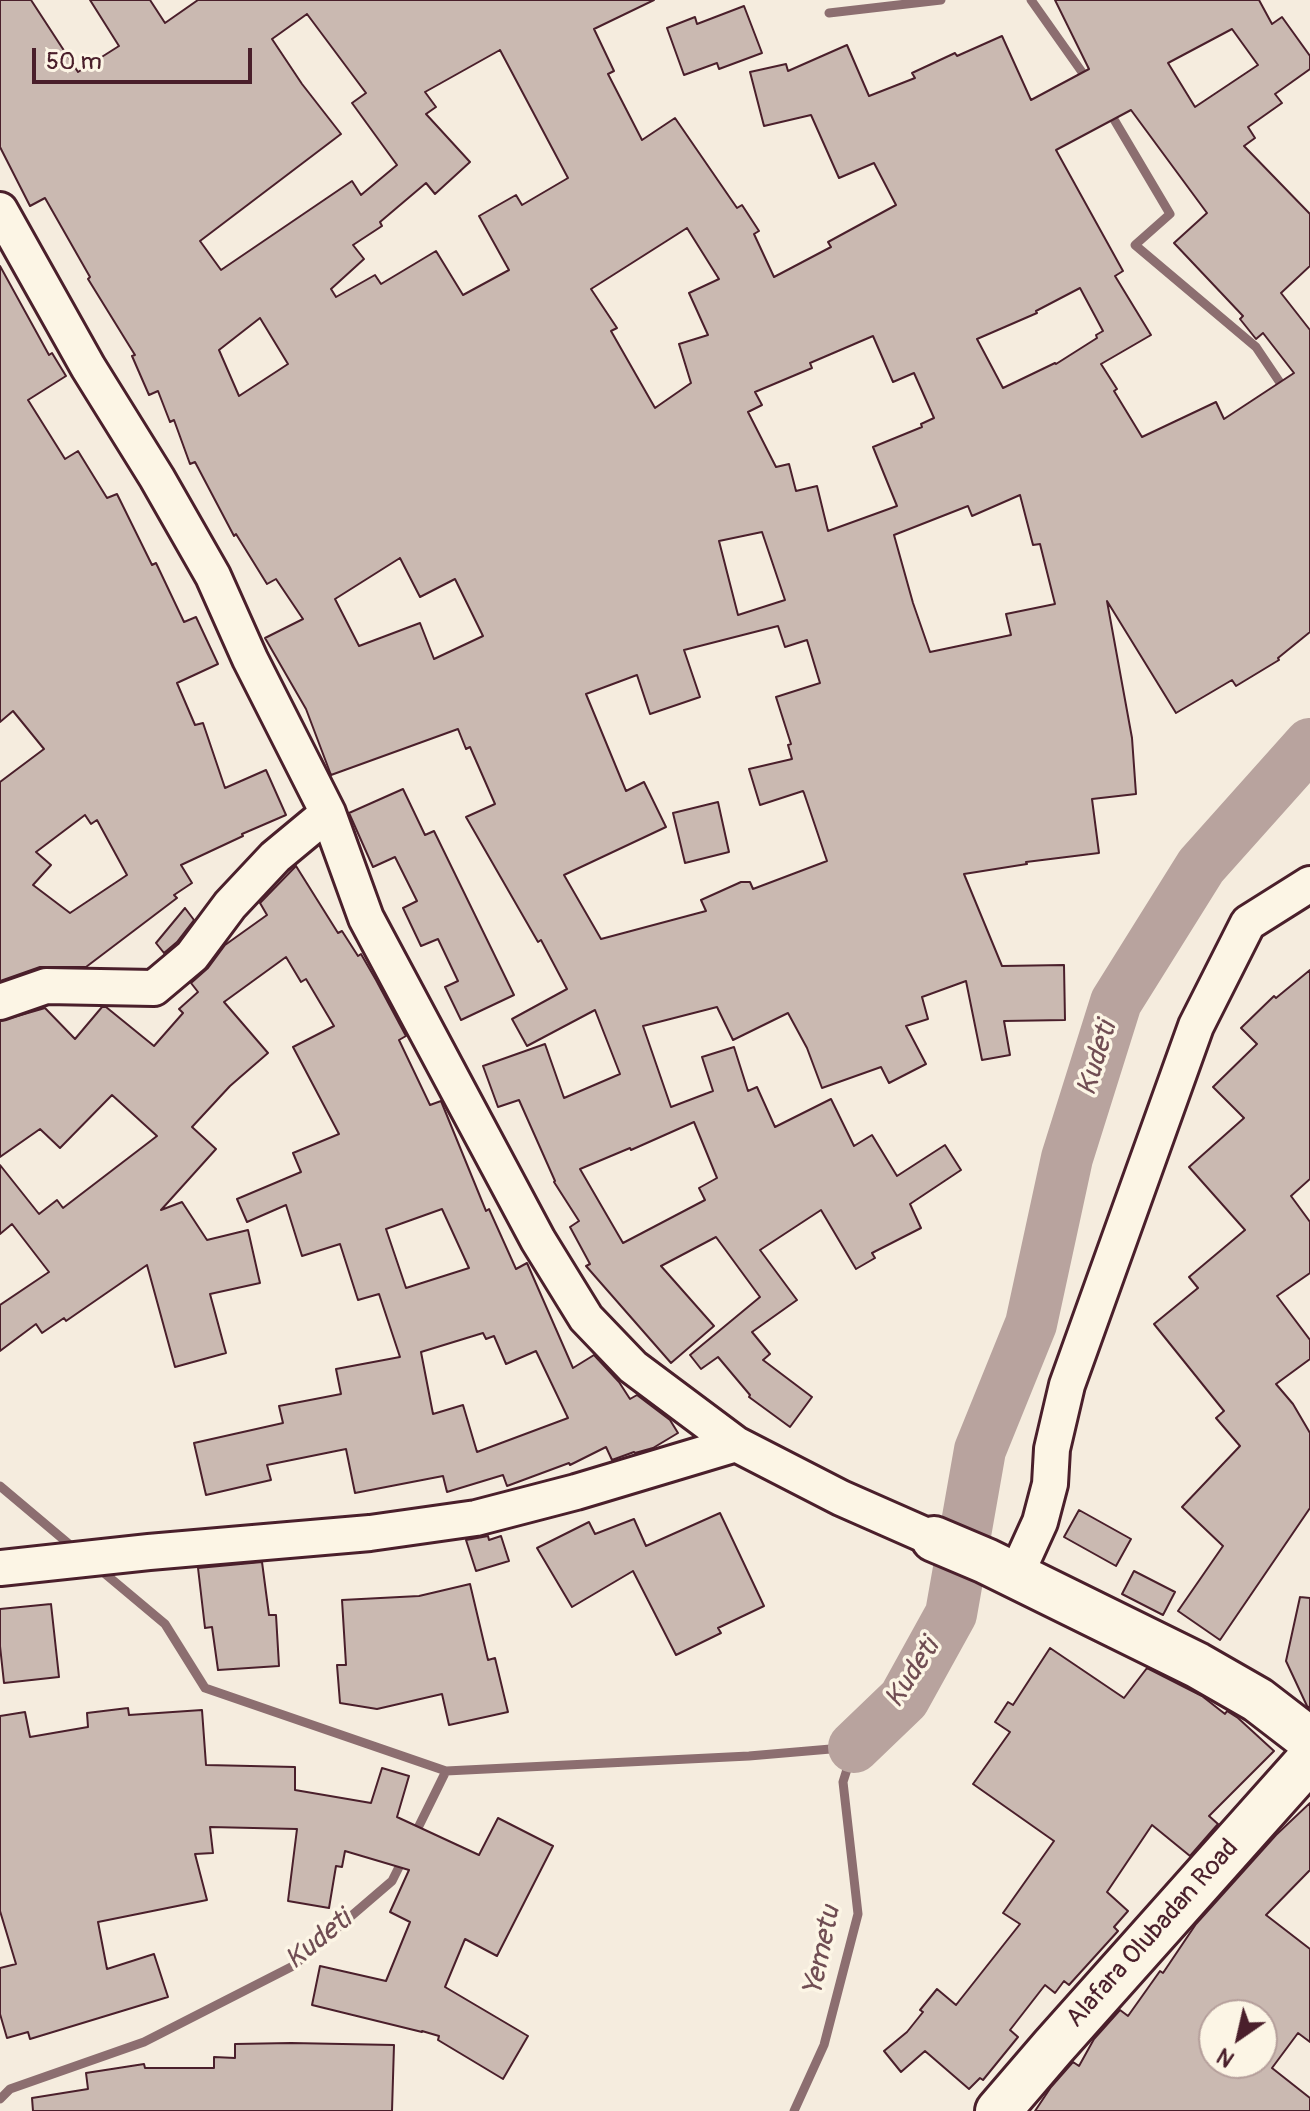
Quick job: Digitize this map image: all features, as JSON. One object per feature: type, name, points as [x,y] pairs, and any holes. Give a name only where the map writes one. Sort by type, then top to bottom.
[{"type":"street","points":[[0,210],[88,367],[213,576],[250,659],[328,813],[366,918],[538,1240],[586,1318],[633,1367],[736,1444],[841,1498],[1001,1569],[1197,1665],[1258,1700],[1310,1740]]},
{"type":"street","points":[[0,1002],[46,986],[154,988],[192,956],[230,905],[275,857],[328,813]]},
{"type":"street","points":[[1001,1569],[1040,1522],[1050,1484],[1052,1449],[1067,1385],[1196,1026],[1248,923],[1310,884]]},
{"type":"street","points":[[0,1568],[370,1533],[476,1518],[736,1444]]},
{"type":"street","name":"Alafara Olubadan Road","points":[[998,2111],[1310,1759]]},
{"type":"building","points":[[0,0],[31,0],[78,72],[119,46],[90,0],[150,0],[165,23],[198,0],[654,0],[594,29],[614,71],[608,74],[642,140],[675,118],[737,208],[742,205],[759,231],[754,234],[774,277],[831,247],[828,242],[896,205],[874,163],[839,178],[811,115],[764,126],[750,72],[786,64],[788,71],[847,45],[869,96],[915,78],[912,73],[955,53],[957,56],[1002,36],[1031,100],[1089,69],[1055,0],[1259,0],[1272,24],[1282,17],[1310,56],[1310,69],[1275,94],[1282,103],[1248,127],[1255,138],[1244,146],[1310,214],[1310,266],[1281,293],[1310,330],[1310,632],[1279,660],[1236,686],[1232,680],[1176,713],[1107,601],[1132,738],[1136,794],[1092,799],[1099,853],[964,874],[1002,966],[1064,965],[1065,1020],[1004,1021],[1010,1055],[982,1060],[966,981],[922,997],[928,1019],[906,1026],[926,1064],[889,1083],[881,1067],[822,1088],[807,1048],[788,1013],[733,1040],[717,1007],[643,1026],[671,1107],[713,1091],[702,1057],[734,1047],[748,1091],[757,1087],[775,1127],[831,1099],[854,1146],[872,1135],[897,1176],[945,1145],[961,1170],[910,1204],[921,1228],[872,1253],[875,1258],[856,1269],[821,1210],[760,1250],[797,1300],[752,1332],[770,1354],[763,1360],[812,1397],[790,1427],[749,1397],[718,1357],[701,1369],[690,1355],[760,1297],[716,1237],[661,1266],[714,1326],[671,1363],[586,1266],[590,1264],[570,1227],[579,1221],[554,1182],[519,1100],[498,1107],[483,1066],[545,1044],[564,1098],[620,1074],[595,1010],[527,1046],[512,1019],[567,989],[466,817],[495,804],[470,747],[466,749],[458,729],[331,775],[306,709],[265,638],[303,619],[276,579],[267,584],[236,534],[234,536],[195,462],[190,464],[174,420],[170,422],[158,391],[149,395],[132,356],[135,355],[88,279],[90,277],[45,198],[30,206],[0,147]],"holes":[[[307,14],[366,93],[352,103],[397,165],[361,195],[352,181],[221,270],[200,241],[341,134],[272,39]],[[1232,29],[1258,65],[1195,107],[1168,63]],[[500,50],[568,178],[522,205],[516,195],[479,216],[509,270],[463,295],[436,251],[381,284],[375,275],[336,297],[331,289],[364,259],[353,245],[382,226],[380,222],[426,183],[435,194],[470,162],[426,114],[436,107],[425,92]],[[1131,110],[1207,213],[1174,243],[1243,316],[1240,319],[1256,339],[1263,333],[1294,373],[1224,419],[1216,402],[1142,437],[1101,364],[1151,335],[1115,276],[1123,271],[1056,150]],[[687,228],[719,279],[689,293],[708,335],[679,344],[691,383],[655,408],[611,331],[617,328],[591,289]],[[1080,288],[1103,331],[1056,364],[1003,388],[977,339],[1037,313]],[[260,318],[288,364],[239,396],[219,350]],[[873,336],[893,382],[914,373],[934,418],[921,424],[922,427],[873,447],[897,506],[828,531],[817,486],[796,491],[789,464],[776,467],[748,412],[762,405],[755,392],[812,368],[810,363]],[[1020,495],[1033,545],[1040,544],[1055,604],[1006,614],[1011,635],[930,652],[894,535],[968,506],[972,516]],[[762,532],[785,600],[738,615],[719,541]],[[400,558],[420,597],[455,579],[483,636],[434,659],[420,623],[359,646],[335,599]],[[778,626],[785,647],[807,640],[820,683],[776,697],[791,744],[788,745],[792,759],[749,769],[760,805],[803,791],[827,861],[753,889],[750,882],[741,882],[701,900],[706,911],[601,939],[564,875],[666,827],[644,782],[626,791],[586,694],[637,675],[650,714],[700,697],[684,650]],[[694,1122],[717,1178],[699,1188],[705,1200],[623,1243],[580,1169]]]},
{"type":"building","points":[[744,6],[762,53],[719,69],[717,63],[684,75],[667,28],[695,17],[697,24]]},
{"type":"building","points":[[0,266],[49,355],[52,353],[66,376],[28,400],[65,459],[78,451],[107,498],[117,494],[152,565],[156,563],[184,622],[196,617],[218,664],[177,683],[195,725],[203,723],[225,788],[266,770],[286,815],[181,865],[192,883],[174,895],[177,898],[86,967],[40,967],[0,981],[0,782],[44,749],[13,711],[0,722]],"holes":[[[85,815],[91,824],[97,820],[127,875],[70,913],[33,885],[51,865],[36,852]]]},
{"type":"building","points":[[403,789],[425,835],[434,831],[514,995],[461,1020],[445,987],[458,981],[438,939],[421,946],[403,908],[417,901],[395,857],[373,867],[349,813]]},
{"type":"building","points":[[718,802],[729,852],[685,863],[673,813]]},
{"type":"building","points":[[296,866],[338,933],[342,931],[358,956],[361,954],[376,980],[406,1036],[399,1040],[430,1105],[441,1101],[486,1211],[489,1209],[516,1269],[527,1263],[573,1368],[594,1355],[630,1399],[637,1395],[670,1420],[678,1433],[653,1448],[612,1460],[606,1447],[570,1465],[507,1486],[503,1475],[447,1492],[443,1476],[355,1493],[346,1449],[267,1465],[271,1480],[206,1495],[194,1443],[283,1423],[279,1406],[341,1394],[336,1369],[400,1357],[379,1294],[358,1300],[340,1244],[302,1256],[286,1205],[247,1222],[237,1199],[301,1172],[293,1153],[339,1134],[293,1047],[334,1026],[306,979],[301,982],[286,957],[224,1002],[268,1053],[230,1086],[192,1127],[216,1149],[161,1210],[182,1202],[207,1240],[248,1230],[260,1283],[210,1294],[226,1353],[175,1367],[147,1265],[66,1321],[64,1318],[42,1333],[36,1324],[0,1351],[0,1305],[49,1272],[12,1224],[0,1234],[0,1165],[39,1214],[57,1200],[63,1208],[157,1136],[112,1095],[60,1148],[40,1129],[0,1157],[0,1021],[45,1008],[75,1039],[102,1007],[106,1007],[154,1046],[183,1013],[179,1009],[198,992],[191,983],[208,968],[225,945],[267,915],[260,903]],"holes":[[[442,1209],[469,1268],[406,1288],[386,1229]],[[483,1333],[486,1339],[494,1336],[506,1364],[536,1351],[568,1418],[477,1452],[463,1405],[433,1414],[421,1352]]]},
{"type":"building","points":[[185,908],[194,920],[164,953],[156,943]]},
{"type":"building","points":[[1310,970],[1310,1179],[1291,1196],[1310,1222],[1310,1273],[1277,1296],[1310,1340],[1310,1359],[1276,1384],[1293,1404],[1310,1433],[1310,1508],[1220,1640],[1178,1611],[1223,1546],[1182,1507],[1240,1446],[1216,1418],[1224,1411],[1154,1324],[1198,1288],[1189,1277],[1245,1230],[1189,1167],[1244,1118],[1213,1087],[1257,1044],[1241,1028],[1274,996],[1276,998]]},
{"type":"building","points":[[1079,1510],[1131,1539],[1116,1566],[1064,1537]]},
{"type":"building","points":[[720,1513],[764,1606],[718,1628],[721,1633],[676,1655],[633,1571],[572,1607],[537,1548],[589,1522],[595,1534],[634,1519],[646,1546]]},
{"type":"building","points":[[488,1536],[489,1540],[501,1536],[509,1561],[476,1571],[466,1540]]},
{"type":"building","points":[[262,1562],[269,1615],[276,1615],[279,1666],[218,1670],[212,1627],[205,1628],[198,1568]]},
{"type":"building","points":[[1134,1571],[1175,1592],[1163,1615],[1122,1594]]},
{"type":"building","points":[[470,1584],[488,1660],[495,1658],[508,1712],[449,1725],[442,1694],[377,1709],[340,1703],[337,1665],[346,1665],[342,1600],[419,1596]]},
{"type":"building","points":[[1300,1597],[1310,1598],[1310,1708],[1286,1661]]},
{"type":"building","points":[[51,1604],[59,1677],[4,1683],[0,1609]]},
{"type":"building","points":[[1050,1648],[1124,1698],[1147,1668],[1202,1696],[1225,1714],[1227,1711],[1238,1718],[1274,1751],[1209,1816],[1218,1824],[1190,1856],[1152,1825],[1107,1892],[1128,1911],[1114,1927],[1118,1931],[1069,1985],[1064,1981],[1055,1993],[1045,1985],[1010,2030],[1018,2037],[983,2080],[980,2078],[969,2089],[925,2051],[901,2072],[884,2051],[907,2032],[937,1989],[956,2005],[1020,1924],[1003,1913],[1054,1841],[973,1784],[1010,1732],[995,1722],[1008,1702],[1013,1705]]},
{"type":"building","points":[[128,1708],[129,1715],[202,1710],[206,1765],[295,1767],[295,1790],[371,1803],[382,1768],[409,1776],[397,1817],[479,1855],[498,1818],[553,1846],[497,1956],[465,1939],[445,1987],[528,2036],[503,2079],[438,2040],[439,2036],[312,2005],[320,1966],[386,1981],[410,1922],[390,1912],[409,1870],[345,1851],[342,1867],[336,1866],[329,1908],[288,1901],[297,1829],[210,1827],[213,1853],[195,1854],[207,1900],[98,1922],[107,1969],[154,1954],[168,1997],[30,2039],[28,2032],[7,2038],[0,2014],[0,1968],[16,1964],[0,1911],[0,1716],[25,1712],[30,1737],[88,1727],[87,1713]]},
{"type":"building","points":[[1310,1803],[1310,1870],[1266,1915],[1310,1949],[1310,2042],[1298,2033],[1278,2060],[1278,1999],[1198,1999],[1198,2079],[1278,2079],[1278,2073],[1310,2098],[1310,2111],[1035,2111],[1073,2062],[1079,2066],[1094,2039],[1120,2010],[1128,2016],[1160,1971],[1163,1973],[1196,1924],[1276,1835]]},
{"type":"building","points":[[235,2044],[394,2045],[392,2111],[33,2111],[32,2098],[88,2089],[86,2073],[144,2064],[145,2068],[214,2068],[214,2057],[235,2058]]},
{"type":"waterway","points":[[829,13],[941,0]]},
{"type":"waterway","points":[[1031,0],[1089,82]]},
{"type":"waterway","points":[[1109,111],[1170,214],[1135,245],[1256,347],[1285,390]]},
{"type":"waterway","name":"Kudeti","points":[[854,1747],[904,1699],[951,1614],[980,1450],[1031,1324],[1067,1158],[1116,1002],[1201,866],[1310,744]]},
{"type":"waterway","points":[[0,1486],[76,1550]]},
{"type":"waterway","name":"Kudeti","points":[[97,1567],[165,1624],[205,1688],[446,1771],[749,1756],[854,1747],[843,1782],[858,1914],[824,2045],[794,2111]]},
{"type":"waterway","name":"Kudeti","points":[[414,1836],[446,1771]]},
{"type":"waterway","name":"Kudeti","points":[[0,2099],[10,2089],[144,2042],[293,1966],[392,1881],[404,1857]]},
{"type":"water label","name":"Yemetu","points":[[823,1951]]}]
